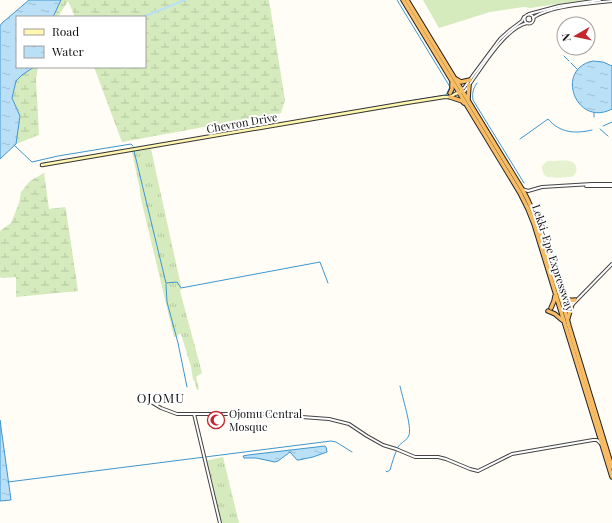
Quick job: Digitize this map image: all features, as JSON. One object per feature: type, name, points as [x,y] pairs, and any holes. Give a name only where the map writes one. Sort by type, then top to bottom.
[{"type":"highway","name":"Lekki-Epe Expressway","points":[[403,0],[444,68],[452,78]]},
{"type":"highway","name":"Lekki-Epe Expressway","points":[[407,0],[452,78],[481,121],[527,197],[538,226],[556,290]]},
{"type":"highway","points":[[444,68],[460,90],[477,118],[481,121]]},
{"type":"highway","points":[[468,106],[450,95],[452,78],[461,82],[470,80]]},
{"type":"highway","points":[[469,85],[469,102]]},
{"type":"highway","name":"Lekki-Epe Expressway","points":[[460,90],[528,208],[548,271],[569,326],[612,466]]},
{"type":"highway","points":[[548,271],[572,336]]},
{"type":"highway","points":[[556,290],[563,298],[570,301],[575,300]]},
{"type":"highway","points":[[556,290],[555,298],[549,310],[556,314],[564,322]]},
{"type":"highway","name":"Lekki-Epe Expressway","points":[[562,307],[564,322],[612,477]]},
{"type":"highway","points":[[569,326],[568,316],[571,307]]},
{"type":"main road","name":"Chevron Drive","points":[[42,165],[444,97],[460,90]]},
{"type":"street","points":[[460,90],[464,88],[500,39],[522,21],[526,15],[559,6],[600,0]]},
{"type":"street","points":[[460,90],[465,90],[504,39],[518,27],[531,22],[533,18],[558,8],[612,1]]},
{"type":"street","points":[[529,14],[532,15],[533,18]]},
{"type":"street","points":[[524,18],[527,23]]},
{"type":"street","points":[[522,189],[528,191],[542,187],[592,184],[612,185]]},
{"type":"street","points":[[527,197],[529,192],[542,188],[612,185]]},
{"type":"street","points":[[562,307],[571,307],[612,264]]},
{"type":"street","points":[[562,307],[567,306],[579,297]]},
{"type":"street","points":[[146,398],[166,411],[177,414],[261,414],[329,419],[349,424],[378,442],[415,457],[438,457],[478,471],[512,454],[593,440],[599,441],[603,447]]},
{"type":"street","points":[[194,414],[220,523]]},
{"type":"street","points":[[593,440],[598,431]]},
{"type":"green space","points":[[61,0],[269,0],[285,100],[281,113],[122,142],[94,68],[146,68],[146,16],[75,16],[68,1],[59,16],[53,16]]},
{"type":"green space","points":[[423,0],[585,0],[490,12],[439,28]]},
{"type":"green space","points":[[32,68],[38,68],[36,79],[39,135],[16,144],[20,116],[12,98],[16,81]]},
{"type":"green space","points":[[151,149],[181,286],[180,291],[202,373],[196,377],[199,389],[197,390],[181,334],[174,337],[141,199],[132,152]]},
{"type":"green space","points":[[547,161],[570,161],[576,166],[577,170],[571,177],[547,177],[543,172],[542,166]]},
{"type":"green space","points":[[44,173],[49,209],[65,207],[66,210],[78,291],[16,297],[16,277],[0,277],[0,231],[11,223],[19,203],[21,192],[30,181]]},
{"type":"green space","points":[[223,457],[239,523],[220,523],[204,461]]},
{"type":"water","points":[[29,0],[61,0],[53,16],[16,16],[16,68],[32,68],[16,81],[12,98],[20,116],[16,144],[0,159],[0,26]]},
{"type":"water","points":[[593,61],[603,62],[612,66],[612,109],[599,113],[588,111],[580,104],[574,95],[572,85],[574,75],[581,66]]},
{"type":"water","points":[[0,420],[11,500],[0,501]]},
{"type":"water","points":[[325,446],[327,452],[299,460],[297,460],[290,452],[275,462],[256,458],[244,458],[243,456],[248,455]]},
{"type":"waterway","points":[[145,16],[185,0]]},
{"type":"waterway","points":[[397,0],[450,87],[446,95],[398,103]]},
{"type":"waterway","points":[[564,56],[569,61]]},
{"type":"waterway","points":[[571,63],[578,70]]},
{"type":"waterway","points":[[477,83],[473,91],[473,100],[524,183]]},
{"type":"waterway","points":[[520,139],[548,119],[563,130],[574,132],[592,130]]},
{"type":"waterway","points":[[603,126],[612,122]]},
{"type":"waterway","points":[[600,129],[608,136]]},
{"type":"waterway","points":[[14,145],[32,162],[58,156],[131,144],[133,146]]},
{"type":"waterway","points":[[134,151],[166,283],[177,282],[181,288],[320,262],[328,283]]},
{"type":"waterway","points":[[166,284],[167,302],[178,343],[187,387]]},
{"type":"waterway","points":[[386,471],[387,472],[390,470],[398,447],[407,439],[410,431],[400,386]]},
{"type":"waterway","points":[[8,482],[331,441],[336,442],[352,452]]},
{"type":"place","name":"Ojomu Central Mosque","points":[[216,420]]},
{"type":"district","name":"OJOMU","points":[[161,398]]}]
